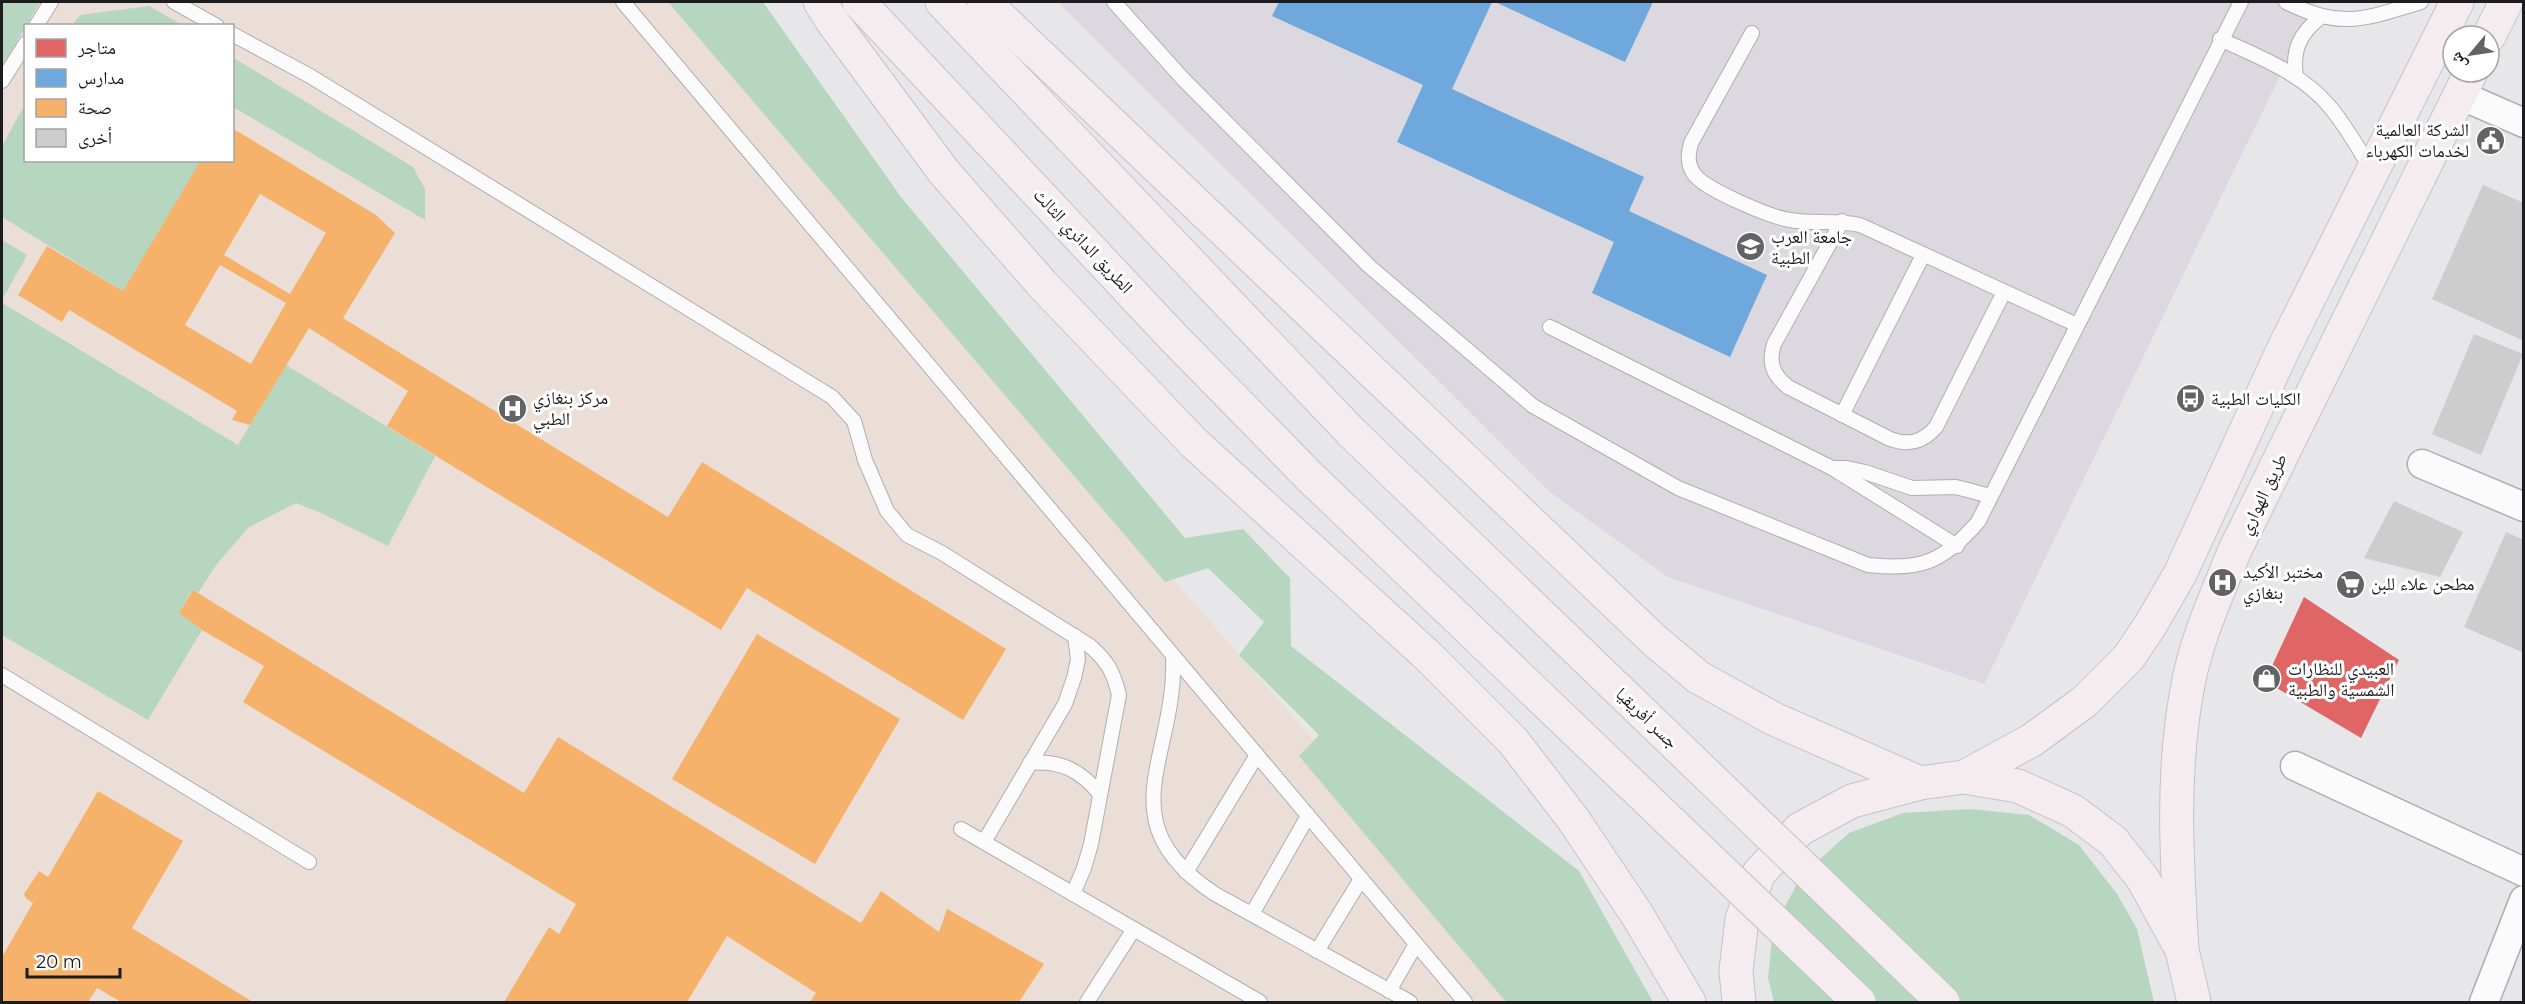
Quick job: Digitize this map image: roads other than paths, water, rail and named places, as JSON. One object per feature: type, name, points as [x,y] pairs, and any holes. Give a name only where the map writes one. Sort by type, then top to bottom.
[{"type":"highway","points":[[820,2],[944,172],[1043,285],[1194,443],[1428,656],[1513,741],[1573,819],[1636,913],[1689,1002]]},
{"type":"highway","name":"الطريق الدائري الثالث","points":[[859,2],[1179,343],[1311,478],[1859,1002]]},
{"type":"highway","name":"جسر أفريقيا","points":[[942,2],[1352,433],[1943,1002]]},
{"type":"highway","points":[[984,2],[1654,640],[1698,676],[1774,718],[1920,783]]},
{"type":"highway","points":[[1964,777],[2032,740],[2084,702],[2129,657],[2151,624],[2180,574],[2283,352],[2457,2]]},
{"type":"highway","points":[[2495,24],[2506,2]]},
{"type":"highway","name":"طريق الهواري","points":[[2182,950],[2176,836],[2178,768],[2187,689],[2203,632],[2234,552],[2466,84]]},
{"type":"highway","points":[[1739,1002],[1736,971],[1742,919],[1759,873],[1800,829],[1852,801],[1920,783],[1964,777],[2018,786],[2073,811],[2114,841],[2143,879],[2182,950],[2194,1002]]},
{"type":"street","points":[[2467,84],[2523,123]]},
{"type":"street","points":[[2422,464],[2523,507]]},
{"type":"street","points":[[2295,766],[2523,872]]},
{"type":"street","points":[[2484,1002],[2523,900]]},
{"type":"lane","points":[[37,24],[51,2]]},
{"type":"lane","points":[[174,2],[213,24]]},
{"type":"lane","points":[[623,2],[1465,1002]]},
{"type":"lane","points":[[1114,2],[1184,80],[1369,266],[1533,406],[1678,488],[1868,566],[1899,569],[1930,562],[1957,546],[1978,522],[2220,39],[2241,2]]},
{"type":"lane","points":[[2286,2],[2321,17],[2339,20],[2360,20],[2421,2]]},
{"type":"lane","points":[[2296,76],[2296,49],[2301,36],[2321,17]]},
{"type":"lane","points":[[1752,33],[1691,142],[1688,153],[1693,172],[1707,185],[1766,214],[1788,220],[1842,221],[1860,225],[2076,325]]},
{"type":"lane","points":[[234,35],[310,76],[832,397],[854,421],[865,460],[887,511],[907,535],[942,553],[1075,636],[1106,660],[1114,675],[1119,695],[1089,852],[1073,894]]},
{"type":"lane","points":[[2220,39],[2296,76],[2330,106],[2372,169]]},
{"type":"lane","points":[[2,81],[24,46]]},
{"type":"lane","points":[[1842,221],[1774,344],[1771,362],[1780,380],[1788,387],[1900,443],[1921,441],[1936,427],[2004,292]]},
{"type":"lane","points":[[1842,415],[1923,255]]},
{"type":"lane","points":[[1550,327],[1832,468],[1957,546]]},
{"type":"lane","points":[[1832,468],[1847,468],[1865,472],[1912,488],[1966,488],[1990,496]]},
{"type":"lane","points":[[984,842],[1065,704],[1078,659],[1075,636]]},
{"type":"lane","points":[[1173,656],[1173,693],[1152,794],[1154,817],[1160,838],[1186,872],[1215,894],[1410,1002]]},
{"type":"lane","points":[[2,675],[309,862]]},
{"type":"lane","points":[[1186,872],[1257,755]]},
{"type":"lane","points":[[1030,763],[1043,762],[1068,767],[1081,774],[1100,794]]},
{"type":"lane","points":[[1252,914],[1308,816]]},
{"type":"lane","points":[[961,829],[1260,1002]]},
{"type":"lane","points":[[1317,951],[1362,879]]},
{"type":"lane","points":[[1087,1002],[1134,929]]},
{"type":"lane","points":[[1389,991],[1416,944]]},
{"type":"place","name":"الشركة العالمية لخدمات الكهرباء","points":[[2490,140]]},
{"type":"place","name":"جامعة العرب الطبية","points":[[1750,247]]},
{"type":"place","name":"الكليات الطبية","points":[[2190,399]]},
{"type":"place","name":"مركز بنغازي الطبي","points":[[512,408]]},
{"type":"place","name":"مختبر الأكيد بنغازي","points":[[2222,582]]},
{"type":"place","name":"مطحن علاء للبن","points":[[2350,584]]},
{"type":"place","name":"العبيدي للنظارات الشمسية والطبية","points":[[2267,679]]}]
